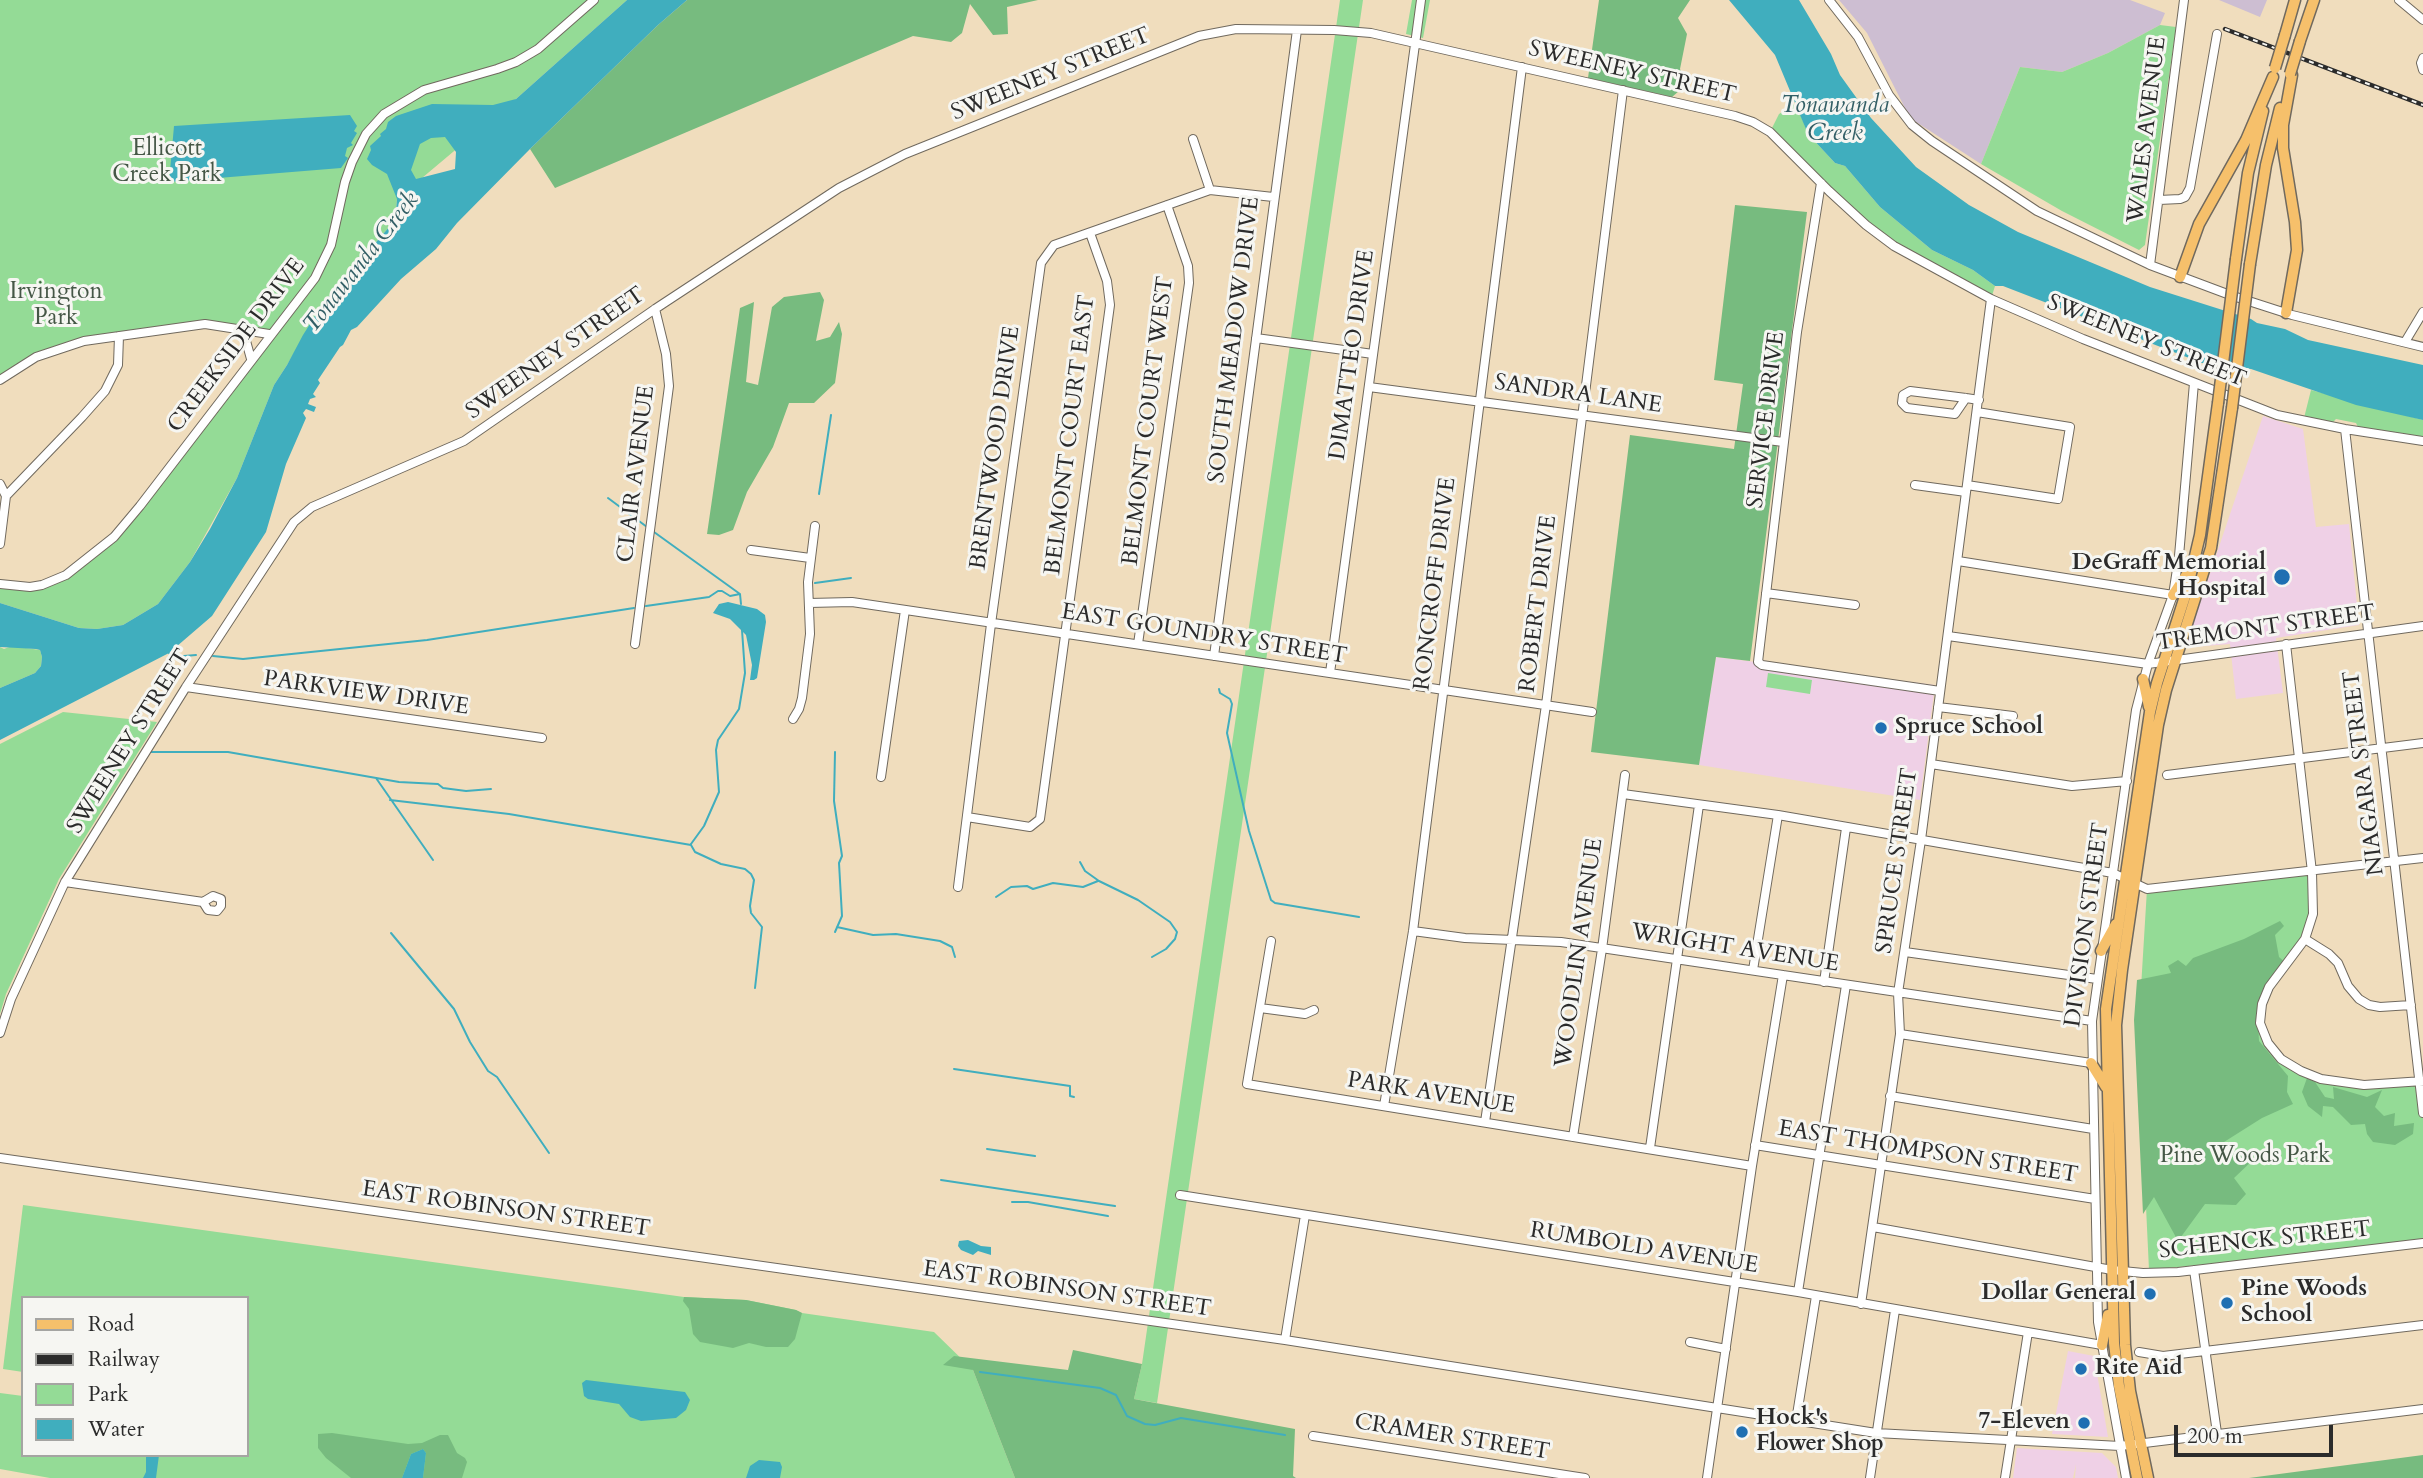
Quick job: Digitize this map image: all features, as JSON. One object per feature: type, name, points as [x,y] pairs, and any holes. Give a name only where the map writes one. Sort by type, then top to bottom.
[{"type":"main road","points":[[2102,1345],[2117,1271],[2116,1025],[2150,712],[2200,535],[2248,173],[2295,0]]},
{"type":"main road","points":[[2286,313],[2297,250],[2283,148],[2283,125],[2296,52],[2314,0]]},
{"type":"main road","points":[[2180,277],[2199,225],[2240,152],[2274,72]]},
{"type":"main road","points":[[2101,951],[2119,918],[2131,882],[2158,725],[2175,660],[2211,548],[2250,264],[2270,144],[2291,74]]},
{"type":"main road","points":[[2173,594],[2194,562]]},
{"type":"main road","points":[[2143,679],[2150,712]]},
{"type":"main road","points":[[2119,918],[2106,1009],[2106,1088],[2130,1444],[2148,1478]]},
{"type":"main road","points":[[2091,1063],[2106,1088]]},
{"type":"main road","points":[[2112,1299],[2119,1386],[2135,1478]]},
{"type":"street","name":"CREEKSIDE DRIVE","points":[[0,584],[30,587],[54,581],[84,563],[114,537],[307,290],[331,245],[349,172],[366,134],[384,114],[424,90],[497,69],[538,49],[594,0]]},
{"type":"street","name":"DIMATTEO DRIVE","points":[[1330,673],[1421,0]]},
{"type":"street","points":[[1829,0],[1857,37],[1889,94],[1912,125],[2037,211],[2180,277],[2286,313],[2423,347]]},
{"type":"street","name":"WALES AVENUE","points":[[2150,265],[2184,0]]},
{"type":"street","points":[[2399,0],[2423,20]]},
{"type":"street","name":"SWEENEY STREET","points":[[0,1033],[11,999],[65,882],[186,687],[294,522],[312,507],[464,441],[655,309],[839,188],[905,155],[1199,36],[1236,29],[1371,33],[1754,122],[1770,132],[1866,225],[1894,246],[1991,299],[2277,415],[2423,441]]},
{"type":"street","name":"SOUTH MEADOW DRIVE","points":[[1214,656],[1297,30]]},
{"type":"street","points":[[2158,200],[2180,199],[2188,194],[2217,34]]},
{"type":"street","points":[[2422,59],[2423,69]]},
{"type":"street","name":"RONCROFF DRIVE","points":[[1384,1106],[1413,930],[1522,67]]},
{"type":"street","name":"ROBERT DRIVE","points":[[1485,1122],[1546,705],[1623,90]]},
{"type":"street","points":[[1193,139],[1210,190]]},
{"type":"street","name":"SERVICE DRIVE","points":[[1821,183],[1797,332],[1758,662],[1940,691]]},
{"type":"street","name":"BRENTWOOD DRIVE","points":[[958,887],[1041,263],[1054,246],[1210,190],[1273,197]]},
{"type":"street","name":"BELMONT COURT WEST","points":[[1138,644],[1189,283],[1188,266],[1167,205]]},
{"type":"street","name":"BELMONT COURT EAST","points":[[967,817],[1030,827],[1040,819],[1110,304],[1107,281],[1090,233]]},
{"type":"street","name":"SPRUCE STREET","points":[[1861,1304],[1900,1034],[1898,993],[1922,840],[1991,299]]},
{"type":"street","name":"CLAIR AVENUE","points":[[635,644],[669,386],[666,354],[655,309]]},
{"type":"street","points":[[2405,342],[2423,312]]},
{"type":"street","points":[[0,380],[36,357],[84,341],[205,324],[270,334]]},
{"type":"street","points":[[243,330],[251,359]]},
{"type":"street","points":[[0,544],[3,490],[105,391],[118,365],[119,336]]},
{"type":"street","points":[[1256,338],[1373,354]]},
{"type":"street","name":"DIVISION STREET","points":[[2126,1478],[2130,1444],[2102,1345],[2097,1268],[2092,1021],[2136,710],[2143,679],[2173,594],[2179,556],[2193,383]]},
{"type":"street","name":"SANDRA LANE","points":[[1369,387],[1783,442]]},
{"type":"street","points":[[1966,398],[1955,414],[1907,408],[1902,403],[1903,395],[1910,391],[1966,398],[1979,400]]},
{"type":"street","points":[[1915,485],[2058,499],[2070,427],[1977,412]]},
{"type":"street","name":"NIAGARA STREET","points":[[2345,429],[2423,1113]]},
{"type":"street","points":[[793,719],[802,698],[811,622],[808,582],[815,526]]},
{"type":"street","points":[[751,550],[810,558]]},
{"type":"street","points":[[1958,561],[2173,594]]},
{"type":"street","points":[[1766,593],[1855,605]]},
{"type":"street","name":"EAST GOUNDRY STREET","points":[[810,603],[844,601],[1592,712]]},
{"type":"street","points":[[881,777],[905,610]]},
{"type":"street","name":"TREMONT STREET","points":[[1948,636],[2148,664],[2423,626]]},
{"type":"street","points":[[2286,644],[2312,872],[2314,914],[2305,939],[2269,987],[2262,1003],[2260,1023],[2268,1043],[2281,1059],[2321,1079],[2364,1085],[2421,1081]]},
{"type":"street","name":"PARKVIEW DRIVE","points":[[186,687],[542,738]]},
{"type":"street","points":[[1938,707],[2013,716]]},
{"type":"street","points":[[2167,775],[2423,743]]},
{"type":"street","points":[[1931,764],[2072,786],[2127,781]]},
{"type":"street","name":"WOODLIN AVENUE","points":[[1573,1136],[1625,775]]},
{"type":"street","points":[[1623,794],[1778,815],[2113,873],[2147,889],[2423,858]]},
{"type":"street","points":[[1650,1148],[1699,805]]},
{"type":"street","points":[[1753,970],[1778,815]]},
{"type":"street","points":[[1824,982],[1846,828]]},
{"type":"street","points":[[65,882],[203,902]]},
{"type":"street","name":"WRIGHT AVENUE","points":[[1413,930],[1465,937],[1561,943],[1678,958],[2092,1021]]},
{"type":"street","points":[[2305,939],[2338,963],[2348,986],[2359,999],[2380,1007],[2411,1005]]},
{"type":"street","name":"PARK AVENUE","points":[[1271,941],[1247,1084],[1752,1166]]},
{"type":"street","points":[[1905,952],[2097,979]]},
{"type":"street","points":[[1707,1478],[1755,1145],[1783,975]]},
{"type":"street","points":[[1798,1292],[1846,985]]},
{"type":"street","points":[[1260,1008],[1305,1014],[1314,1010]]},
{"type":"street","points":[[1900,1034],[2091,1063]]},
{"type":"street","points":[[1890,1096],[2093,1129]]},
{"type":"street","name":"EAST THOMPSON STREET","points":[[1755,1145],[2095,1199]]},
{"type":"street","name":"EAST ROBINSON STREET","points":[[0,1158],[1285,1340],[1876,1433],[2130,1444],[2423,1409]]},
{"type":"street","name":"RUMBOLD AVENUE","points":[[1181,1195],[1798,1292],[2102,1345]]},
{"type":"street","points":[[1285,1340],[1305,1215]]},
{"type":"street","name":"SCHENCK STREET","points":[[1873,1227],[2097,1268],[2152,1273],[2423,1243]]},
{"type":"street","points":[[2194,1270],[2217,1433]]},
{"type":"street","points":[[1796,1421],[1816,1296]]},
{"type":"street","points":[[1870,1478],[1895,1310]]},
{"type":"street","points":[[2139,1352],[2163,1356],[2423,1325]]},
{"type":"street","points":[[2005,1478],[2028,1332]]},
{"type":"street","points":[[1690,1342],[1726,1349]]},
{"type":"street","name":"CRAMER STREET","points":[[1313,1436],[1585,1478]]},
{"type":"shaded area","points":[[1839,0],[2130,0],[2165,13],[2160,25],[2108,53],[2062,72],[2020,67],[1981,164],[1910,118],[1867,33]]},
{"type":"shaded area","points":[[2219,0],[2267,0],[2260,17]]},
{"type":"shaded area","name":"DeGraff Memorial Hospital","points":[[2263,416],[2303,429],[2316,527],[2349,524],[2359,625],[2276,638],[2283,693],[2236,699],[2230,644],[2194,647],[2186,645]]},
{"type":"shaded area","points":[[1716,657],[1935,685],[1920,800],[1699,765]]},
{"type":"shaded area","points":[[2068,1351],[2094,1356],[2108,1437],[2052,1434]]},
{"type":"shaded area","points":[[2017,1448],[2102,1453],[2116,1467],[2118,1478],[2075,1478],[2076,1464],[2073,1478],[2013,1478]]},
{"type":"green space","name":"Ellicott Creek Park","points":[[0,0],[627,0],[516,99],[397,199],[390,226],[322,305],[274,385],[237,478],[190,562],[158,604],[123,625],[97,629],[79,628],[0,603],[0,584],[16,586],[54,581],[114,537],[269,334],[205,324],[60,348],[0,380]]},
{"type":"green space","points":[[687,0],[1038,0],[1007,7],[1008,34],[993,35],[970,4],[962,33],[951,42],[913,36],[555,188],[530,149]]},
{"type":"green space","points":[[1340,0],[1363,0],[1157,1403],[1134,1399],[1142,1364]]},
{"type":"green space","points":[[1412,0],[1430,0],[1423,38],[1406,34]]},
{"type":"green space","points":[[1599,0],[1690,0],[1678,18],[1687,34],[1680,69],[1686,85],[1672,97],[1588,78]]},
{"type":"green space","points":[[2160,25],[2176,27],[2145,245],[2139,250],[2062,211],[1981,164],[2020,67],[2062,72],[2108,53]]},
{"type":"green space","points":[[1796,103],[1808,134],[1835,163],[1845,166],[1880,207],[1932,250],[1973,270],[1995,286],[1991,299],[1894,246],[1770,132],[1779,114]]},
{"type":"green space","points":[[1735,205],[1807,212],[1750,661],[1716,657],[1699,765],[1591,752],[1630,435],[1734,449],[1743,384],[1714,380]]},
{"type":"green space","points":[[820,292],[824,300],[816,341],[830,337],[839,322],[842,334],[835,383],[814,403],[789,403],[773,447],[747,492],[733,530],[719,535],[707,534],[740,308],[754,302],[746,382],[758,385],[772,307],[784,297]]},
{"type":"green space","points":[[2311,390],[2423,420],[2423,437],[2358,427],[2356,423],[2336,419],[2333,422],[2304,418]]},
{"type":"green space","points":[[12,646],[40,650],[41,666],[35,673],[0,688],[0,647],[4,649]]},
{"type":"green space","points":[[1768,673],[1812,680],[1810,694],[1766,687]]},
{"type":"green space","points":[[63,712],[157,722],[59,879],[6,994],[0,1014],[0,744]]},
{"type":"green space","name":"Pine Woods Park","points":[[2312,872],[2310,927],[2269,987],[2260,1023],[2281,1059],[2342,1083],[2419,1081],[2423,1113],[2423,1242],[2149,1270],[2138,1037],[2147,889]]},
{"type":"green space","points":[[2280,921],[2284,926],[2275,935],[2279,957],[2287,964],[2266,984],[2258,1023],[2259,1041],[2288,1076],[2287,1092],[2293,1104],[2262,1118],[2224,1142],[2230,1152],[2255,1158],[2234,1178],[2246,1194],[2236,1205],[2205,1204],[2178,1241],[2154,1197],[2143,1214],[2134,1020],[2137,980],[2171,973],[2168,966],[2178,960],[2186,966],[2193,958],[2244,939]]},
{"type":"green space","points":[[2307,1078],[2315,1082],[2325,1097],[2334,1099],[2333,1087],[2367,1097],[2382,1090],[2375,1107],[2384,1116],[2395,1113],[2394,1126],[2414,1123],[2413,1134],[2395,1145],[2373,1142],[2367,1134],[2365,1124],[2351,1125],[2333,1107],[2323,1106],[2322,1117],[2308,1106],[2302,1092]]},
{"type":"green space","points":[[23,1205],[684,1297],[746,1300],[802,1313],[934,1332],[973,1370],[1015,1478],[50,1478],[0,1469],[0,1393],[21,1396],[21,1457],[248,1457],[248,1296],[21,1296],[21,1372],[3,1369]]},
{"type":"green space","points":[[684,1297],[746,1300],[802,1313],[795,1339],[788,1347],[766,1347],[749,1343],[733,1348],[700,1342],[693,1334]]},
{"type":"green space","points":[[1073,1350],[1142,1364],[1134,1399],[1295,1429],[1293,1476],[1296,1478],[1015,1478],[973,1370],[943,1365],[954,1356],[1068,1370]]},
{"type":"green space","points":[[332,1433],[408,1444],[448,1435],[457,1453],[467,1462],[462,1478],[423,1478],[426,1453],[423,1449],[411,1454],[402,1478],[351,1478],[318,1448],[318,1434]]},
{"type":"green space","points":[[2423,1455],[2423,1478],[2249,1478]]},
{"type":"water","points":[[627,0],[687,0],[530,149],[457,223],[436,249],[401,279],[357,327],[351,330],[318,380],[320,383],[313,394],[316,397],[310,399],[308,404],[316,407],[314,412],[306,409],[303,413],[306,418],[286,464],[266,532],[212,616],[169,653],[0,740],[0,688],[35,673],[41,666],[42,657],[40,650],[36,649],[0,647],[0,603],[79,628],[97,629],[123,625],[158,604],[190,562],[210,529],[237,478],[274,385],[303,335],[322,305],[390,226],[397,199],[387,174],[367,159],[370,146],[381,136],[388,122],[396,116],[432,104],[493,105],[516,99]],"holes":[[[445,137],[456,152],[455,169],[416,179],[411,170],[420,144],[431,138]]]},
{"type":"water","name":"Tonawanda Creek","points":[[1729,0],[1799,0],[1831,54],[1840,75],[1871,118],[1916,167],[1969,205],[2018,232],[2150,287],[2257,323],[2285,329],[2308,340],[2423,365],[2423,420],[2356,405],[2251,369],[2202,363],[2003,286],[1995,286],[1973,270],[1932,250],[1880,207],[1845,166],[1835,163],[1808,134],[1775,55]]},
{"type":"water","name":"Tonawanda Creek","points":[[350,115],[357,126],[354,131],[357,133],[351,143],[353,145],[347,148],[345,156],[348,158],[341,168],[169,182],[174,126]]},
{"type":"water","points":[[728,602],[757,609],[765,615],[757,678],[754,680],[750,680],[752,665],[746,635],[730,619],[713,613],[719,604]]},
{"type":"water","points":[[968,1240],[991,1247],[991,1255],[978,1251],[973,1255],[961,1250],[959,1241]]},
{"type":"water","points":[[586,1380],[685,1392],[690,1400],[686,1410],[676,1418],[641,1421],[630,1417],[619,1404],[588,1399],[584,1396],[582,1383]]},
{"type":"water","points":[[423,1449],[426,1453],[423,1478],[402,1478],[411,1454]]},
{"type":"water","points":[[146,1457],[159,1457],[156,1478],[143,1478],[146,1472]]},
{"type":"water","points":[[759,1460],[780,1462],[780,1478],[746,1478],[750,1466]]},
{"type":"waterway","points":[[819,494],[831,415]]},
{"type":"waterway","points":[[608,498],[647,527]]},
{"type":"waterway","points":[[646,606],[709,597],[718,591],[730,596],[740,594],[654,532]]},
{"type":"waterway","points":[[815,583],[851,578]]},
{"type":"waterway","points":[[740,594],[741,604]]},
{"type":"waterway","points":[[213,656],[243,659],[427,640],[634,608]]},
{"type":"waterway","points":[[691,844],[704,826],[719,792],[716,750],[718,740],[739,709],[745,673],[742,630]]},
{"type":"waterway","points":[[169,653],[172,657],[196,655]]},
{"type":"waterway","points":[[1219,689],[1232,704],[1227,733],[1249,831],[1271,900],[1275,903],[1359,917]]},
{"type":"waterway","points":[[149,752],[228,752],[399,782],[438,784],[443,788],[466,791],[491,789]]},
{"type":"waterway","points":[[835,752],[834,801],[842,856],[839,863],[842,916],[835,932]]},
{"type":"waterway","points":[[376,778],[433,860]]},
{"type":"waterway","points":[[390,800],[509,814],[691,845],[695,852],[721,864],[745,869],[754,880],[751,913],[762,927],[755,988]]},
{"type":"waterway","points":[[1080,862],[1085,871],[1099,881],[1138,900],[1170,922],[1177,932],[1175,939],[1166,949],[1152,957]]},
{"type":"waterway","points":[[996,897],[1011,887],[1027,886],[1033,889],[1053,883],[1083,887],[1098,881]]},
{"type":"waterway","points":[[837,927],[873,935],[896,934],[940,941],[952,947],[955,957]]},
{"type":"waterway","points":[[391,933],[454,1009],[488,1071],[497,1077],[549,1153]]},
{"type":"waterway","points":[[954,1069],[1070,1086],[1070,1096],[1074,1097]]},
{"type":"waterway","points":[[987,1149],[1035,1156]]},
{"type":"waterway","points":[[941,1180],[1115,1206]]},
{"type":"waterway","points":[[1012,1202],[1028,1202],[1108,1216]]},
{"type":"waterway","points":[[980,1372],[1100,1388],[1116,1395],[1127,1416],[1145,1424],[1155,1425],[1181,1418],[1285,1435]]},
{"type":"railway","points":[[2225,29],[2423,105]]},
{"type":"place","name":"DeGraff Memorial Hospital","points":[[2282,577]]},
{"type":"place","name":"Spruce School","points":[[1881,728]]},
{"type":"place","name":"Dollar General","points":[[2150,1294]]},
{"type":"place","name":"Pine Woods School","points":[[2227,1303]]},
{"type":"place","name":"Rite Aid","points":[[2081,1369]]},
{"type":"place","name":"7-Eleven","points":[[2084,1423]]},
{"type":"place","name":"Hock's Flower Shop","points":[[1742,1432]]},
{"type":"park label","name":"Irvington Park","points":[[56,306]]}]
